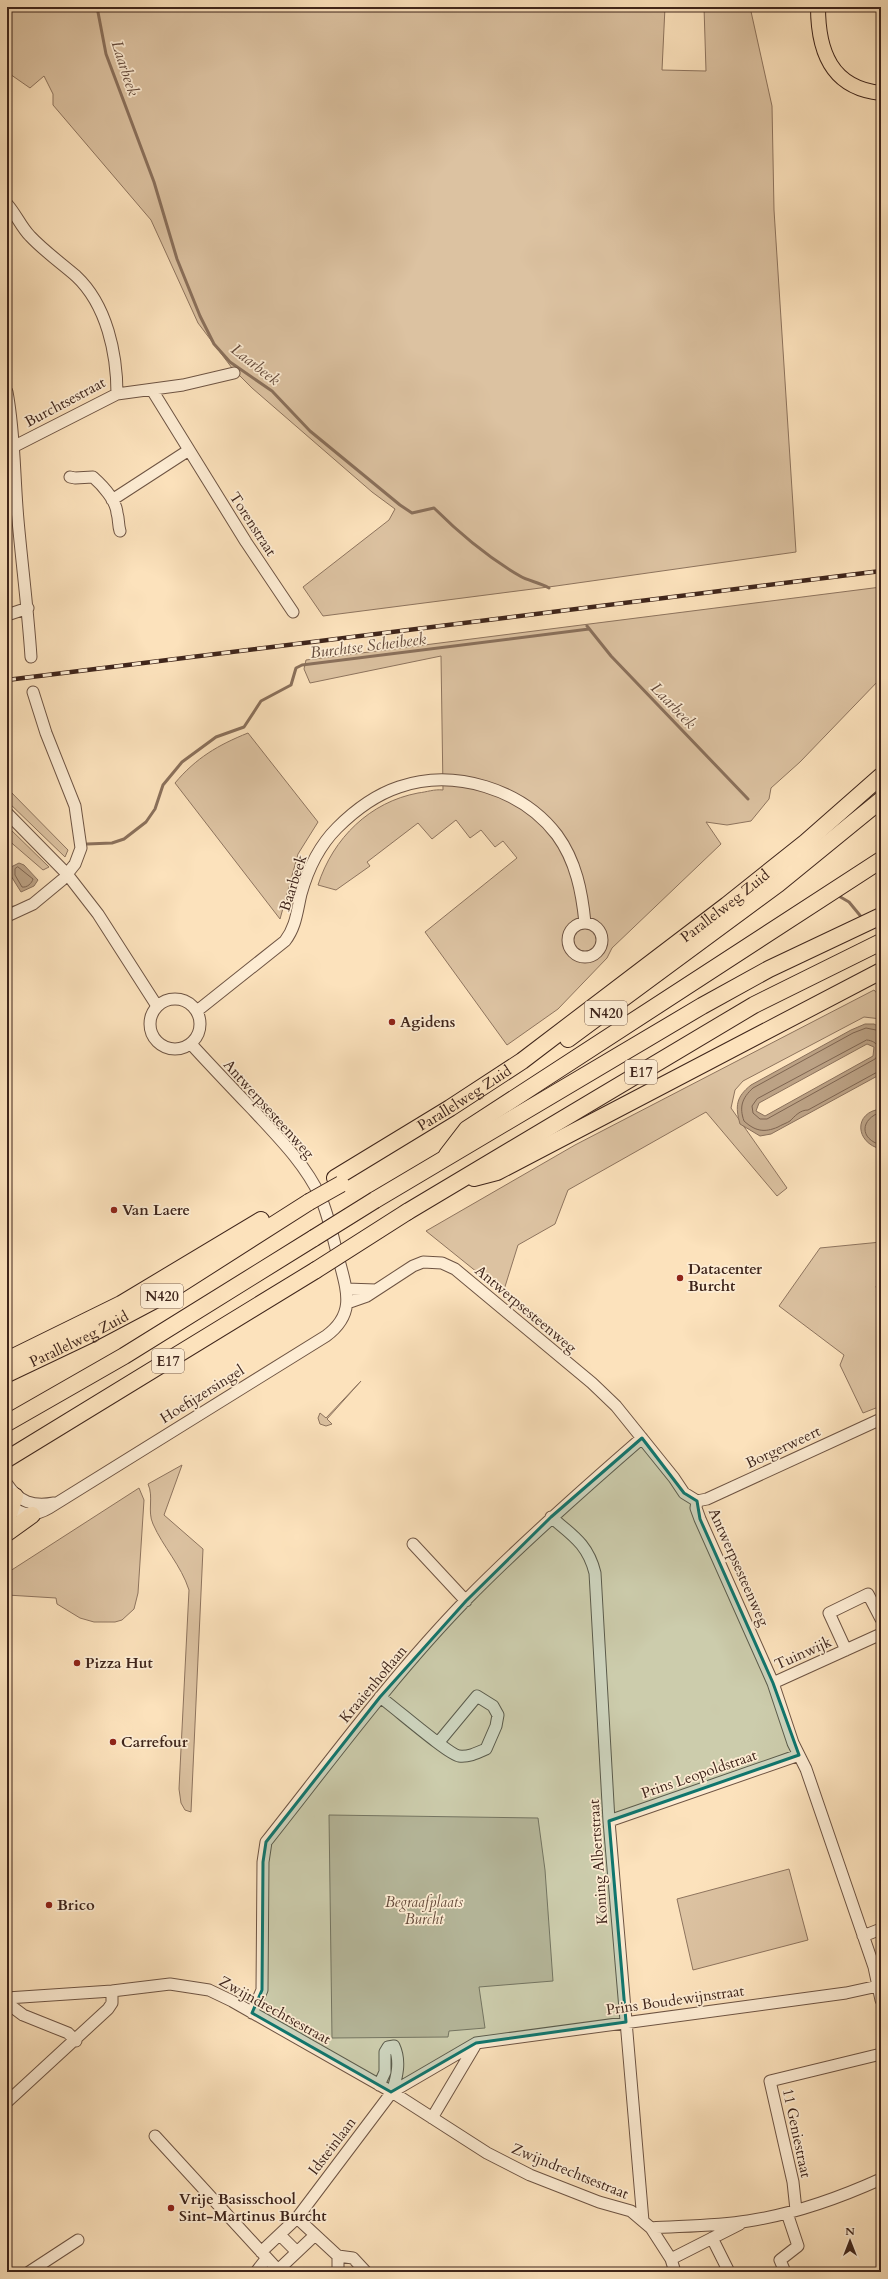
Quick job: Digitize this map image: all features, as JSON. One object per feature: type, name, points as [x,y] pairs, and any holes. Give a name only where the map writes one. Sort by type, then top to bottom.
[{"type":"highway","name":"Parallelweg Zuid","points":[[811,847],[881,776]]},
{"type":"highway","name":"Parallelweg Zuid","points":[[7,1360],[128,1300],[307,1199],[520,1074],[621,1002],[811,847],[881,800]]},
{"type":"highway","points":[[442,1162],[467,1129],[881,860]]},
{"type":"highway","name":"E17","points":[[7,1423],[124,1356],[375,1200],[442,1162],[702,1006],[769,969],[881,916]]},
{"type":"highway","name":"E17","points":[[13,1455],[316,1270],[451,1184],[556,1124],[754,1005],[833,964],[881,942]]},
{"type":"highway","points":[[451,1184],[497,1172],[881,971]]},
{"type":"highway","name":"Parallelweg Zuid","points":[[7,1374],[89,1335],[157,1299],[307,1199]]},
{"type":"highway","points":[[7,1533],[32,1515]]},
{"type":"main road","points":[[818,7],[820,42],[832,67],[848,82],[862,89],[881,93]]},
{"type":"main road","points":[[824,7],[825,33],[832,53],[844,67],[855,76],[871,83],[881,84]]},
{"type":"street","name":"Burchtsestraat","points":[[7,204],[29,236],[76,276],[94,299],[105,321],[112,348],[116,368],[117,394],[10,449]]},
{"type":"street","points":[[117,394],[152,390],[234,373]]},
{"type":"street","name":"Torenstraat","points":[[152,390],[246,542],[294,612]]},
{"type":"street","points":[[7,392],[10,449],[28,608],[31,657]]},
{"type":"street","points":[[112,500],[189,450]]},
{"type":"street","points":[[70,476],[75,478],[92,476],[101,484],[118,512],[120,531]]},
{"type":"street","points":[[7,515],[18,519]]},
{"type":"street","points":[[7,615],[28,608]]},
{"type":"street","points":[[7,916],[33,904],[65,877],[75,864],[81,848],[75,806],[46,734],[33,692]]},
{"type":"street","name":"Baarbeek","points":[[197,1011],[285,942],[291,934],[296,921],[301,895],[313,859],[336,829],[365,804],[399,787],[437,780],[475,783],[511,797],[536,815],[557,835],[566,850],[580,885],[585,923]]},
{"type":"street","points":[[7,813],[98,914],[157,1006]]},
{"type":"street","points":[[180,999],[190,1004],[197,1011],[200,1019],[200,1030],[191,1044],[184,1048],[172,1050],[163,1047],[154,1039],[149,1024],[150,1017],[157,1006],[168,1000],[180,999]]},
{"type":"street","name":"Antwerpsesteenweg","points":[[191,1044],[276,1134],[308,1175],[324,1206],[346,1289],[348,1303],[367,1296],[413,1266],[423,1262],[442,1263],[455,1270],[592,1382],[616,1406],[684,1493],[689,1498],[697,1501],[696,1508],[700,1519],[773,1683],[793,1743],[799,1755],[863,1936],[881,2000]]},
{"type":"street","points":[[346,1289],[377,1290]]},
{"type":"street","name":"Hoefijzersingel","points":[[10,1502],[25,1514],[40,1514],[326,1336],[340,1323],[348,1303]]},
{"type":"street","name":"Borgerweert","points":[[697,1501],[707,1498],[881,1419]]},
{"type":"street","name":"Kraaienhoflaan","points":[[252,2013],[262,1990],[263,1862],[266,1842],[380,1697],[466,1601],[551,1517],[642,1438]]},
{"type":"street","name":"Hoefijzersingel","points":[[10,1502],[34,1505],[60,1502]]},
{"type":"street","name":"Koning Albertstraat","points":[[551,1517],[580,1543],[591,1557],[595,1573],[610,1821],[626,2022],[647,2224]]},
{"type":"street","points":[[413,1544],[466,1601]]},
{"type":"street","name":"Tuinwijk","points":[[846,1650],[829,1613],[868,1594],[881,1619]]},
{"type":"street","name":"Tuinwijk","points":[[773,1683],[881,1634]]},
{"type":"street","points":[[380,1697],[438,1743],[457,1756],[470,1756],[486,1749],[496,1726],[498,1715],[493,1706],[477,1696],[438,1743]]},
{"type":"street","name":"Prins Leopoldstraat","points":[[610,1821],[799,1755]]},
{"type":"street","points":[[863,1936],[881,1930]]},
{"type":"street","name":"Zwijndrechtsestraat","points":[[7,1998],[112,1991],[170,1984],[209,1990],[392,2092],[487,2153],[530,2175],[599,2202],[631,2211],[647,2224],[671,2259],[676,2272]]},
{"type":"street","name":"Prins Boudewijnstraat","points":[[392,2092],[476,2043],[846,1993],[878,1986]]},
{"type":"street","points":[[7,2102],[76,2041],[108,2009],[112,2003],[112,1991]]},
{"type":"street","points":[[7,2003],[23,2015],[68,2033],[76,2041]]},
{"type":"street","points":[[432,2118],[476,2043]]},
{"type":"street","points":[[379,2085],[385,2072],[385,2052],[388,2047],[394,2046],[398,2073],[392,2092]]},
{"type":"street","name":"11 Geniestraat","points":[[792,2212],[793,2182],[770,2081],[881,2054]]},
{"type":"street","name":"Idsteinlaan","points":[[256,2272],[264,2255],[280,2235],[297,2218],[392,2092]]},
{"type":"street","points":[[155,2136],[278,2270],[314,2236]]},
{"type":"street","points":[[647,2224],[747,2221],[792,2212],[848,2194],[881,2179]]},
{"type":"street","points":[[785,2272],[780,2260],[798,2246],[792,2212]]},
{"type":"street","points":[[297,2218],[314,2236],[338,2256],[353,2258],[366,2272]]},
{"type":"street","points":[[671,2259],[747,2221]]},
{"type":"street","points":[[280,2235],[297,2252]]},
{"type":"street","points":[[712,2238],[729,2272]]},
{"type":"street","points":[[29,2272],[78,2240]]},
{"type":"street","points":[[338,2256],[338,2272]]},
{"type":"highlighted area","points":[[642,1438],[684,1493],[697,1501],[700,1519],[773,1683],[799,1755],[609,1821],[626,2022],[476,2043],[391,2092],[252,2013],[262,1990],[263,1862],[266,1842],[380,1697],[466,1601],[551,1517]]},
{"type":"green space","points":[[7,7],[665,7],[662,70],[706,71],[704,7],[750,7],[772,106],[774,210],[796,552],[556,586],[323,616],[303,587],[389,520],[395,509],[372,492],[252,388],[232,368],[198,323],[151,220],[53,105],[53,94],[44,76],[30,88],[7,72]]},
{"type":"green space","points":[[881,587],[881,678],[800,762],[771,788],[769,799],[751,821],[727,825],[706,822],[721,844],[612,948],[607,958],[558,1009],[507,1045],[425,932],[517,858],[503,841],[495,847],[481,830],[470,838],[456,820],[432,839],[418,823],[367,862],[370,866],[336,890],[318,885],[333,852],[356,825],[369,814],[384,805],[401,798],[418,793],[443,790],[441,656],[310,683],[304,669],[306,660]]},
{"type":"green space","points":[[248,733],[318,822],[298,854],[280,919],[175,783],[199,759],[227,742]]},
{"type":"green space","points":[[7,788],[68,850],[65,857],[7,801]]},
{"type":"green space","points":[[7,826],[49,867],[43,870],[7,839]]},
{"type":"green space","points":[[874,990],[881,998],[881,1019],[864,1017],[743,1081],[735,1090],[731,1108],[787,1188],[777,1196],[706,1112],[568,1190],[555,1224],[518,1245],[503,1293],[426,1231],[575,1145]]},
{"type":"green space","points":[[881,1242],[881,1285],[876,1286],[881,1308],[881,1358],[878,1361],[881,1368],[881,1406],[863,1413],[840,1365],[844,1355],[779,1306],[820,1248]]},
{"type":"green space","points":[[361,1381],[327,1419],[332,1424],[326,1426],[320,1424],[318,1418],[320,1413],[326,1418]]},
{"type":"green space","points":[[182,1465],[164,1515],[203,1549],[191,1812],[185,1810],[181,1803],[179,1789],[189,1590],[177,1564],[157,1532],[151,1519],[150,1489],[148,1484]]},
{"type":"green space","points":[[139,1488],[144,1500],[138,1593],[134,1609],[122,1620],[115,1622],[94,1622],[80,1618],[57,1604],[56,1598],[7,1595],[7,1573]]},
{"type":"green space","name":"Begraafplaats Burcht","points":[[329,1815],[538,1818],[545,1870],[553,1981],[479,1987],[485,2028],[449,2031],[448,2037],[332,2038]]},
{"type":"green space","points":[[789,1869],[808,1940],[693,1970],[677,1899]]},
{"type":"water","points":[[19,863],[24,865],[38,880],[34,886],[21,892],[11,876],[11,867]]},
{"type":"water","points":[[865,1024],[874,1024],[881,1028],[881,1074],[771,1134],[760,1136],[740,1124],[737,1107],[742,1094],[746,1089],[851,1030]],"holes":[[[867,1044],[874,1047],[873,1056],[765,1116],[756,1111],[759,1103]]]},
{"type":"water","points":[[881,1109],[881,1149],[872,1146],[866,1141],[862,1134],[861,1128],[862,1121],[866,1116],[872,1111]]},
{"type":"waterway","name":"Laarbeek","points":[[97,7],[106,54],[154,182],[177,259],[200,316],[214,344],[230,362],[272,391],[310,431],[400,505],[412,513],[434,508],[464,536],[508,569],[523,578],[549,588]]},
{"type":"waterway","name":"Laarbeek","points":[[587,626],[611,656],[748,799]]},
{"type":"waterway","name":"Burchtse Scheibeek","points":[[87,844],[112,843],[124,839],[146,822],[155,809],[163,785],[182,762],[216,737],[244,727],[261,701],[291,685],[296,668],[302,665],[589,629]]},
{"type":"waterway","points":[[837,895],[849,902],[863,919]]},
{"type":"waterway","name":"Burchtse Scheibeek","points":[[7,908],[15,907]]},
{"type":"railway","points":[[7,680],[881,571]]},
{"type":"place","name":"Agidens","points":[[392,1022]]},
{"type":"place","name":"Van Laere","points":[[114,1210]]},
{"type":"place","name":"Datacenter Burcht","points":[[680,1278]]},
{"type":"place","name":"Pizza Hut","points":[[77,1663]]},
{"type":"place","name":"Carrefour","points":[[113,1742]]},
{"type":"place","name":"Brico","points":[[49,1905]]},
{"type":"place","name":"Vrije Basisschool Sint-Martinus Burcht","points":[[171,2208]]}]
